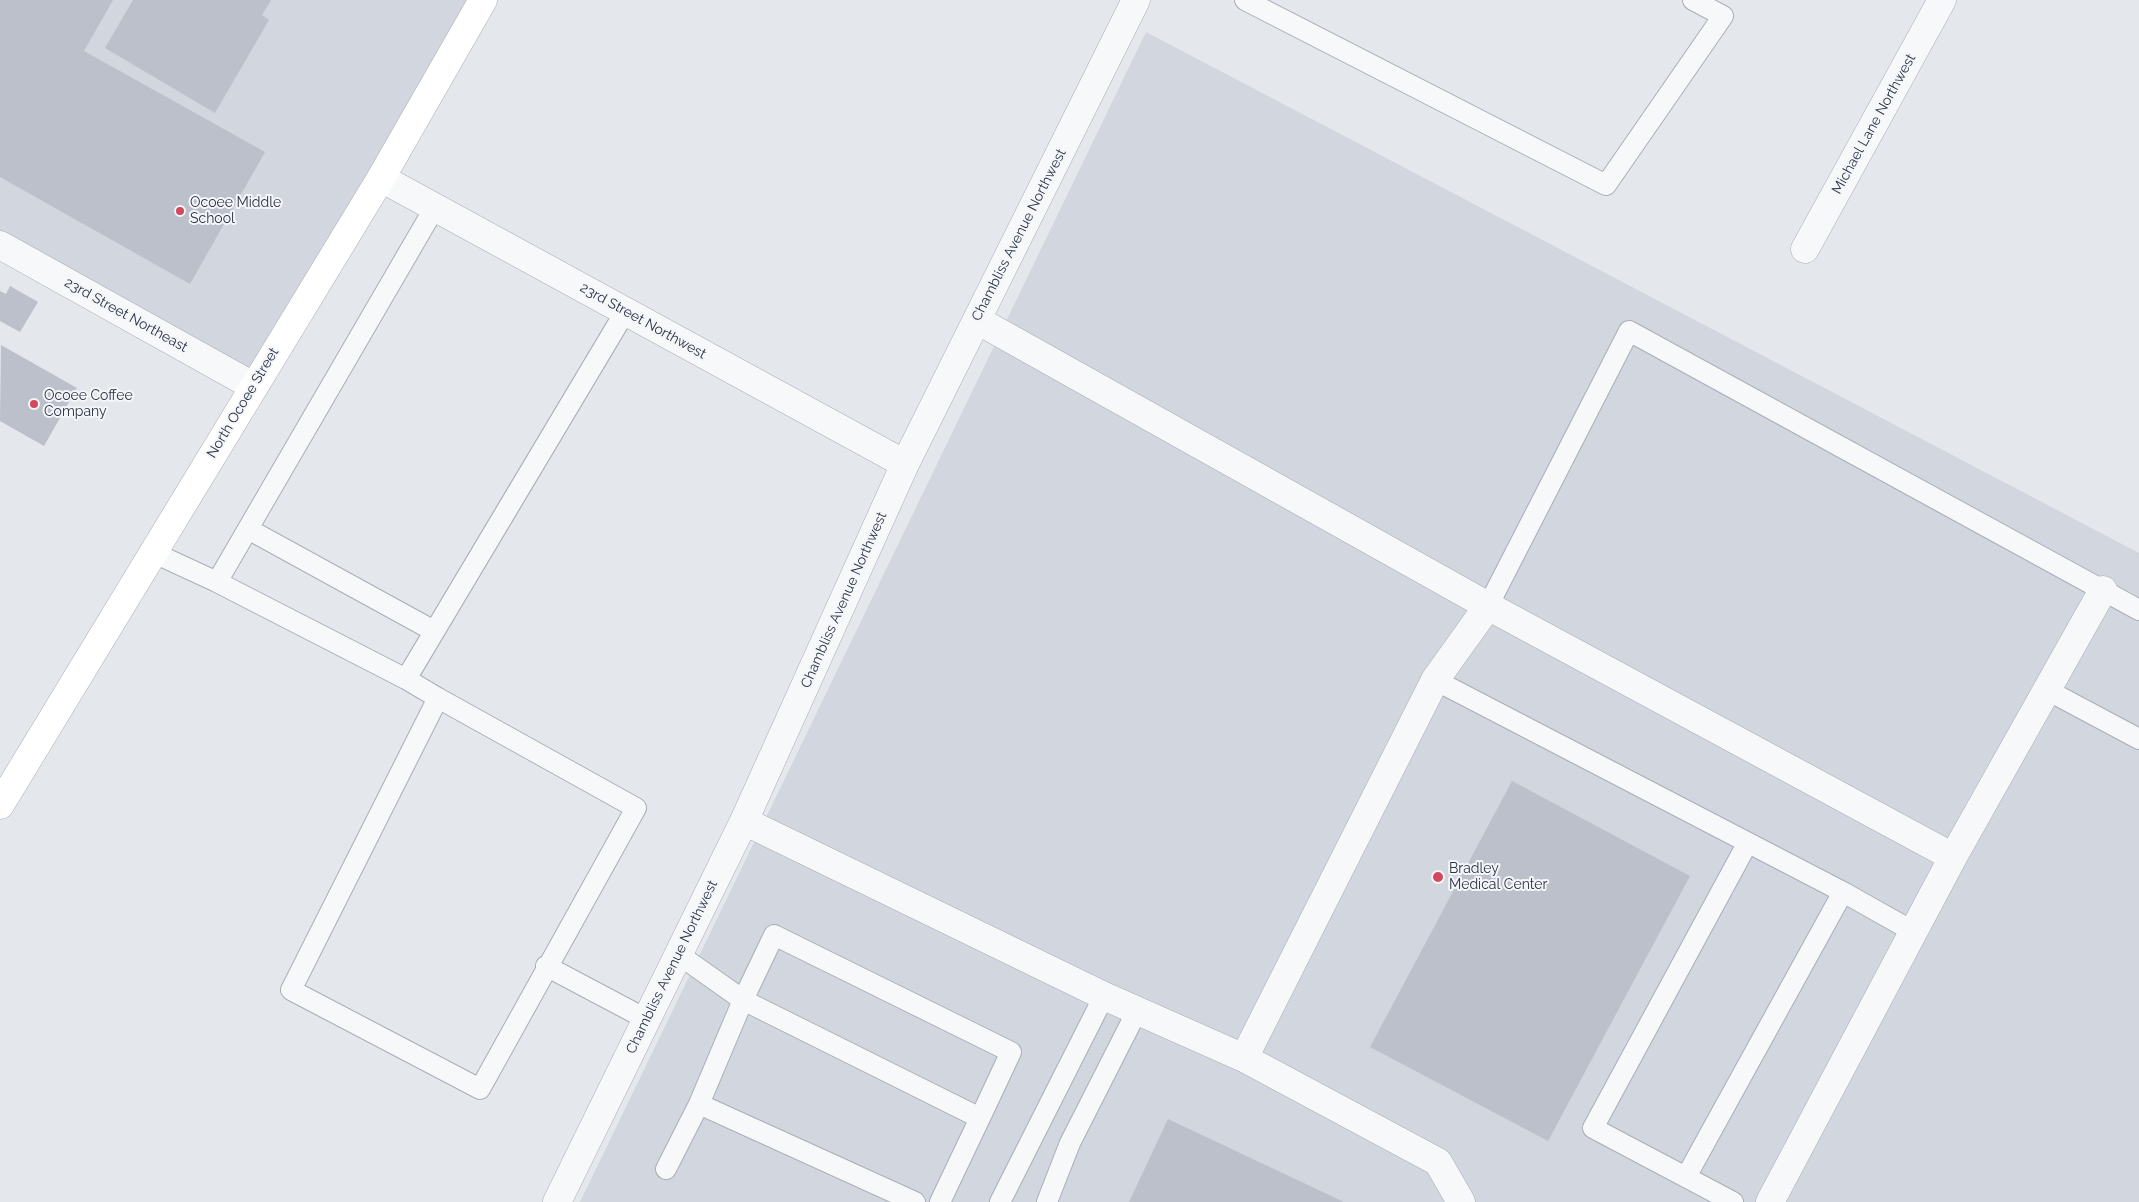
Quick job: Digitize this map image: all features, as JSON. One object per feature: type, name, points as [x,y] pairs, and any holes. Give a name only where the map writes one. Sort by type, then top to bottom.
[{"type":"main road","name":"North Ocoee Street","points":[[0,805],[381,178],[483,0]]},
{"type":"street","name":"Michael Lane Northwest","points":[[1805,249],[1942,0]]},
{"type":"street","name":"Chambliss Avenue Northwest","points":[[557,1202],[744,821],[905,464],[1128,3]]},
{"type":"street","name":"23rd Street Northwest","points":[[381,178],[905,464]]},
{"type":"street","name":"23rd Street Northeast","points":[[0,245],[253,386]]},
{"type":"street","points":[[976,320],[1488,606],[1954,857]]},
{"type":"street","points":[[1770,1202],[1954,857],[2103,590]]},
{"type":"street","points":[[1244,1058],[1435,680],[1488,606]]},
{"type":"street","points":[[744,821],[1104,996],[1244,1058],[1438,1162],[1461,1202]]},
{"type":"lane","points":[[1245,0],[1606,185],[1723,16],[1693,0]]},
{"type":"lane","points":[[217,582],[435,207]]},
{"type":"lane","points":[[406,679],[625,312]]},
{"type":"lane","points":[[1488,606],[1629,331],[2139,610]]},
{"type":"lane","points":[[248,529],[434,631]]},
{"type":"lane","points":[[152,552],[217,582],[406,679],[636,808],[546,966],[480,1089],[291,990],[438,698]]},
{"type":"lane","points":[[1435,680],[1747,844],[1843,892],[1914,932]]},
{"type":"lane","points":[[2047,690],[2139,739]]},
{"type":"lane","points":[[1733,1202],[1593,1128],[1747,844]]},
{"type":"lane","points":[[1686,1177],[1843,892]]},
{"type":"lane","points":[[666,1169],[699,1104],[743,1000],[774,935],[1011,1052],[940,1202]]},
{"type":"lane","points":[[678,954],[743,1000],[980,1118]]},
{"type":"lane","points":[[546,966],[646,1019]]},
{"type":"lane","points":[[1000,1202],[1104,996]]},
{"type":"lane","points":[[1047,1202],[1070,1143],[1137,1011]]},
{"type":"lane","points":[[699,1104],[914,1202]]},
{"type":"shaded area","name":"Ocoee Middle School","points":[[0,0],[483,0],[253,386],[0,245]]},
{"type":"shaded area","name":"Bradley Medical Center","points":[[1146,32],[2139,553],[2139,1202],[580,1202]]},
{"type":"building","points":[[0,0],[113,0],[84,51],[265,152],[190,284],[0,177]]},
{"type":"building","points":[[133,0],[271,0],[262,15],[269,20],[215,113],[105,48]]},
{"type":"building","points":[[10,286],[38,302],[20,332],[0,321],[0,291],[6,294]]},
{"type":"building","name":"Ocoee Coffee Company","points":[[1,345],[77,388],[44,446],[0,421]]},
{"type":"building","points":[[1512,781],[1690,876],[1548,1141],[1370,1047]]},
{"type":"building","points":[[1168,1119],[1344,1202],[1129,1202]]},
{"type":"place","name":"Ocoee Middle School","points":[[180,211]]},
{"type":"place","name":"Ocoee Coffee Company","points":[[34,404]]},
{"type":"place","name":"Bradley Medical Center","points":[[1438,877]]}]
